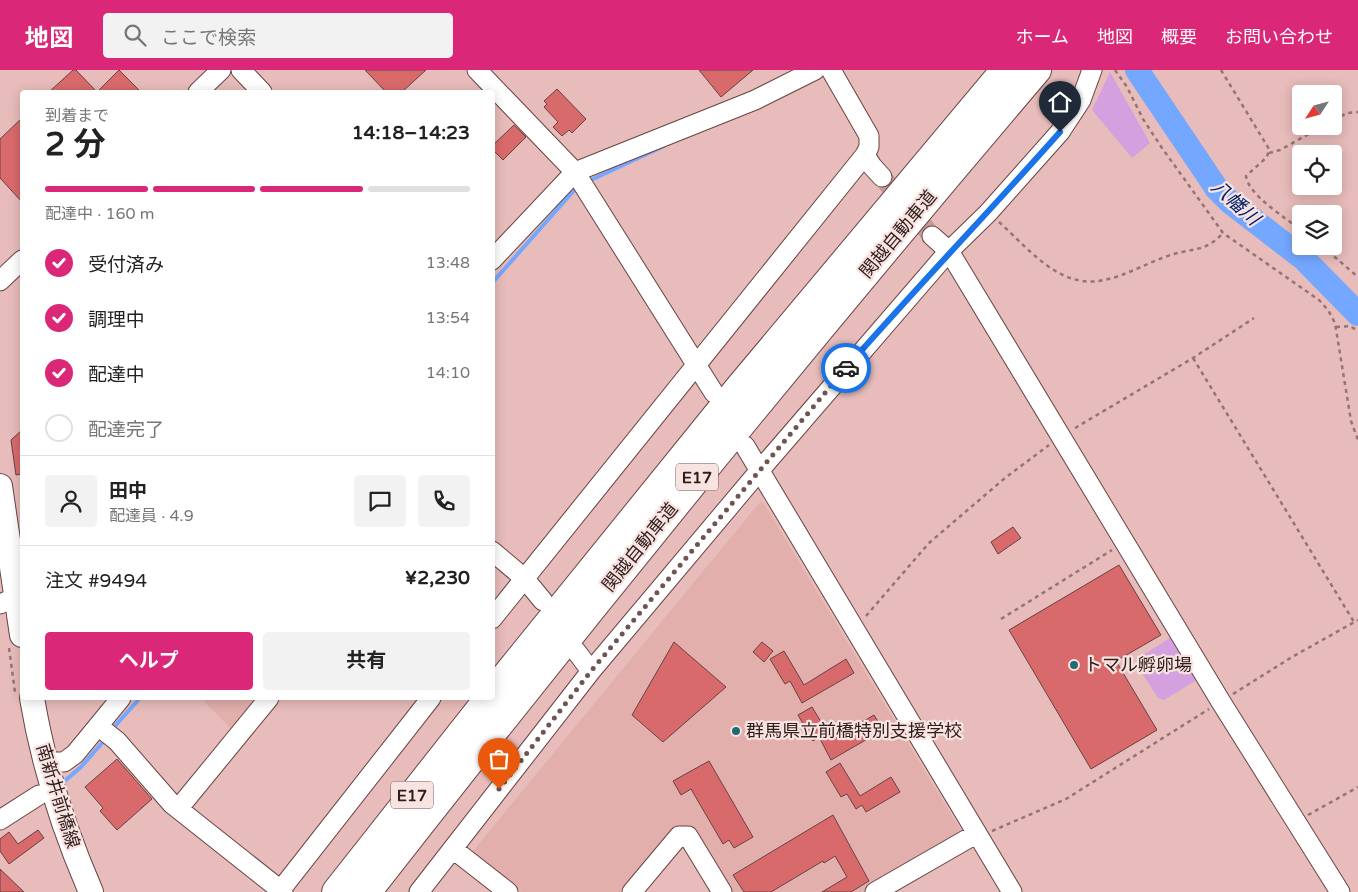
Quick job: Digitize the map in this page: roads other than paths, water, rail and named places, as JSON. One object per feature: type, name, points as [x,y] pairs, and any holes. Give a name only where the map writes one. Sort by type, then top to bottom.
[{"type":"highway","name":"関越自動車道","points":[[495,689],[738,389],[1005,70]]},
{"type":"highway","name":"関越自動車道","points":[[367,892],[591,607],[891,242],[1037,70]]},
{"type":"highway","name":"E17","points":[[336,892],[487,700]]},
{"type":"main road","points":[[0,486],[8,601],[20,630]]},
{"type":"main road","name":"南新井前橋線","points":[[32,700],[46,762],[59,808],[91,892]]},
{"type":"street","points":[[200,90],[221,70]]},
{"type":"street","points":[[241,70],[260,90]]},
{"type":"street","points":[[477,70],[575,172],[714,393]]},
{"type":"street","points":[[495,257],[575,172],[755,100],[786,76],[815,70]]},
{"type":"street","points":[[495,615],[698,366],[870,147],[869,136],[831,70]]},
{"type":"street","points":[[419,892],[591,671],[760,470],[949,251],[988,213],[1071,117],[1081,100],[1092,70]]},
{"type":"street","points":[[865,155],[882,177]]},
{"type":"street","points":[[932,236],[949,251],[1123,543],[1220,702],[1340,892]]},
{"type":"street","points":[[0,281],[20,262]]},
{"type":"street","points":[[745,446],[1012,892]]},
{"type":"street","points":[[495,554],[524,578],[543,601]]},
{"type":"street","points":[[576,651],[591,671]]},
{"type":"street","points":[[46,762],[64,762],[75,754],[120,700]]},
{"type":"street","points":[[178,809],[267,700]]},
{"type":"street","points":[[98,726],[117,742],[178,809],[281,891],[429,700]]},
{"type":"street","points":[[0,820],[39,795]]},
{"type":"street","points":[[875,892],[976,834]]},
{"type":"street","points":[[632,892],[679,836],[688,836],[722,892]]},
{"type":"street","points":[[452,848],[508,892]]},
{"type":"waterway","name":"八幡川","points":[[1137,70],[1217,189],[1230,202],[1304,259],[1358,314]]},
{"type":"waterway","points":[[593,179],[664,146]]},
{"type":"waterway","points":[[495,280],[577,187]]},
{"type":"waterway","points":[[115,726],[138,700]]},
{"type":"waterway","points":[[60,785],[81,767],[102,743]]},
{"type":"tunnel","points":[[882,177],[932,236]]},
{"type":"place","name":"トマル孵卵場","points":[[1074,665]]},
{"type":"place","name":"群馬県立前橋特別支援学校","points":[[736,731]]}]
